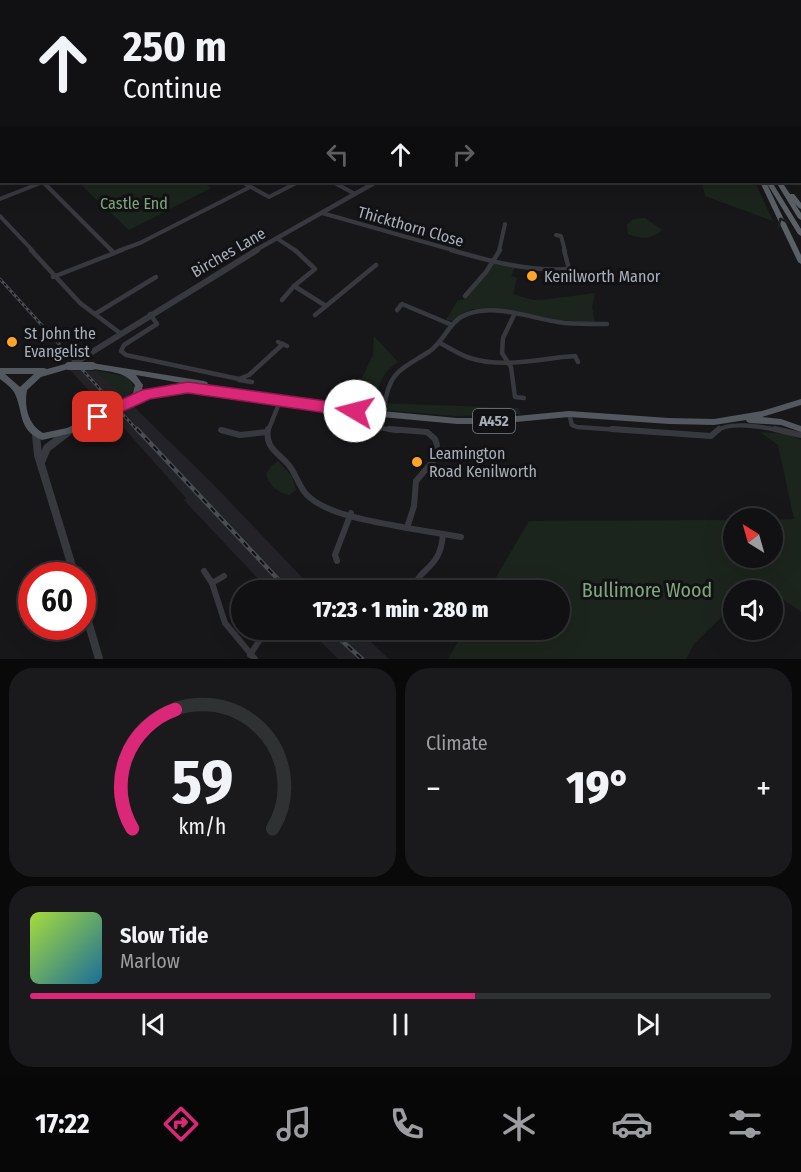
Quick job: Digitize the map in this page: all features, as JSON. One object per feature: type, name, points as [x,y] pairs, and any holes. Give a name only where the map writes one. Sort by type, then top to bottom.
[{"type":"highway","points":[[764,183],[801,261]]},
{"type":"highway","points":[[770,183],[801,234]]},
{"type":"highway","points":[[781,183],[801,207]]},
{"type":"highway","points":[[781,183],[801,218]]},
{"type":"main road","name":"A452","points":[[0,372],[15,373],[92,366],[199,383],[234,393]]},
{"type":"main road","name":"A452","points":[[115,369],[131,375],[138,382],[136,396],[129,402]]},
{"type":"main road","name":"A452","points":[[21,401],[25,385],[49,370]]},
{"type":"main road","name":"A452","points":[[0,372],[16,388],[30,428],[36,435],[45,438],[69,431],[147,394],[176,388],[207,389],[392,416],[483,422],[569,414],[687,422],[736,420],[781,422],[801,429]]},
{"type":"main road","name":"A452","points":[[736,420],[801,402]]},
{"type":"street","points":[[0,199],[40,183]]},
{"type":"street","points":[[44,183],[114,253]]},
{"type":"street","points":[[244,183],[269,197],[296,183]]},
{"type":"street","points":[[335,183],[355,194]]},
{"type":"street","name":"Birches Lane","points":[[68,367],[232,264],[374,183]]},
{"type":"street","points":[[53,277],[149,239],[250,187]]},
{"type":"street","name":"Thickthorn Close","points":[[322,213],[493,262],[556,270],[569,269]]},
{"type":"street","points":[[0,216],[53,277],[80,303],[120,333]]},
{"type":"street","points":[[465,296],[493,262],[504,243],[505,224]]},
{"type":"street","points":[[561,235],[569,269],[573,275]]},
{"type":"street","points":[[278,239],[295,247],[305,262],[315,269],[294,286],[282,300]]},
{"type":"street","points":[[315,315],[376,265]]},
{"type":"street","points":[[95,314],[156,277]]},
{"type":"street","points":[[294,286],[326,306]]},
{"type":"street","points":[[397,310],[407,299]]},
{"type":"street","points":[[402,304],[452,325]]},
{"type":"street","points":[[392,416],[384,408],[385,396],[392,375],[440,343],[452,325],[471,313],[483,311],[565,323],[607,324]]},
{"type":"street","points":[[150,314],[157,324],[124,345],[121,351],[126,355],[252,382]]},
{"type":"street","points":[[513,315],[503,338],[502,353],[513,374],[512,397],[524,398]]},
{"type":"street","points":[[440,343],[474,359],[506,362],[573,354],[578,362]]},
{"type":"street","points":[[236,379],[249,375],[283,344]]},
{"type":"street","points":[[92,366],[91,358],[96,350]]},
{"type":"street","points":[[280,401],[267,432],[271,448],[290,465],[300,486],[308,496],[321,505],[407,528],[461,537]]},
{"type":"street","points":[[374,414],[384,408]]},
{"type":"street","points":[[569,414],[572,426],[577,427],[713,436],[723,427],[785,430],[801,435]]},
{"type":"street","points":[[687,422],[690,435]]},
{"type":"street","points":[[350,423],[399,431],[427,432],[435,438],[437,445],[435,455],[416,481],[414,506],[407,528]]},
{"type":"street","points":[[221,430],[227,436],[267,432]]},
{"type":"street","points":[[42,467],[42,457],[46,448],[69,431]]},
{"type":"street","points":[[36,435],[36,446],[71,562]]},
{"type":"street","points":[[435,438],[442,435]]},
{"type":"street","points":[[328,551],[336,558],[351,513]]},
{"type":"street","points":[[417,580],[441,556],[443,534]]},
{"type":"street","points":[[204,571],[212,583],[225,623],[252,657],[259,641]]},
{"type":"street","points":[[212,583],[224,576]]},
{"type":"street","points":[[93,640],[99,659]]},
{"type":"shaded area","points":[[70,370],[96,371],[125,397],[104,407]]},
{"type":"shaded area","points":[[133,406],[212,483],[305,580],[259,580],[184,500],[186,498],[113,416]]},
{"type":"shaded area","points":[[319,640],[369,640],[389,659],[338,659]]},
{"type":"green space","name":"Castle End","points":[[79,183],[204,183],[211,188],[129,230]]},
{"type":"green space","points":[[702,183],[755,183],[773,221],[705,196]]},
{"type":"green space","points":[[645,218],[662,230],[646,238],[628,234],[627,225],[633,219]]},
{"type":"green space","points":[[493,262],[516,265],[511,276],[517,278],[513,294],[533,300],[542,300],[595,293],[592,307],[595,323],[473,309],[452,321],[446,320],[458,300],[463,300]]},
{"type":"green space","points":[[374,336],[398,362],[388,370],[382,380],[376,403],[518,408],[521,414],[455,416],[348,407],[373,355]]},
{"type":"green space","points":[[95,370],[128,377],[135,388],[126,399]]},
{"type":"green space","name":"Bullimore Wood","points":[[760,432],[789,434],[801,440],[801,612],[783,599],[783,580],[723,580],[723,616],[694,644],[686,659],[448,659],[459,640],[570,640],[570,580],[494,580],[529,521],[723,520],[723,568],[783,568],[783,520],[794,519],[778,445]]},
{"type":"green space","points":[[278,461],[292,476],[296,490],[289,495],[274,488],[266,474]]},
{"type":"railway","points":[[0,279],[138,431]]},
{"type":"railway","points":[[137,429],[279,580]]},
{"type":"railway","points":[[341,640],[362,659]]},
{"type":"place","name":"Kenilworth Manor","points":[[532,276]]},
{"type":"place","name":"St John the Evangelist","points":[[12,342]]},
{"type":"place","name":"Leamington Road Kenilworth","points":[[417,462]]},
{"type":"route","points":[[98,417],[147,394],[188,387],[355,411]]}]
